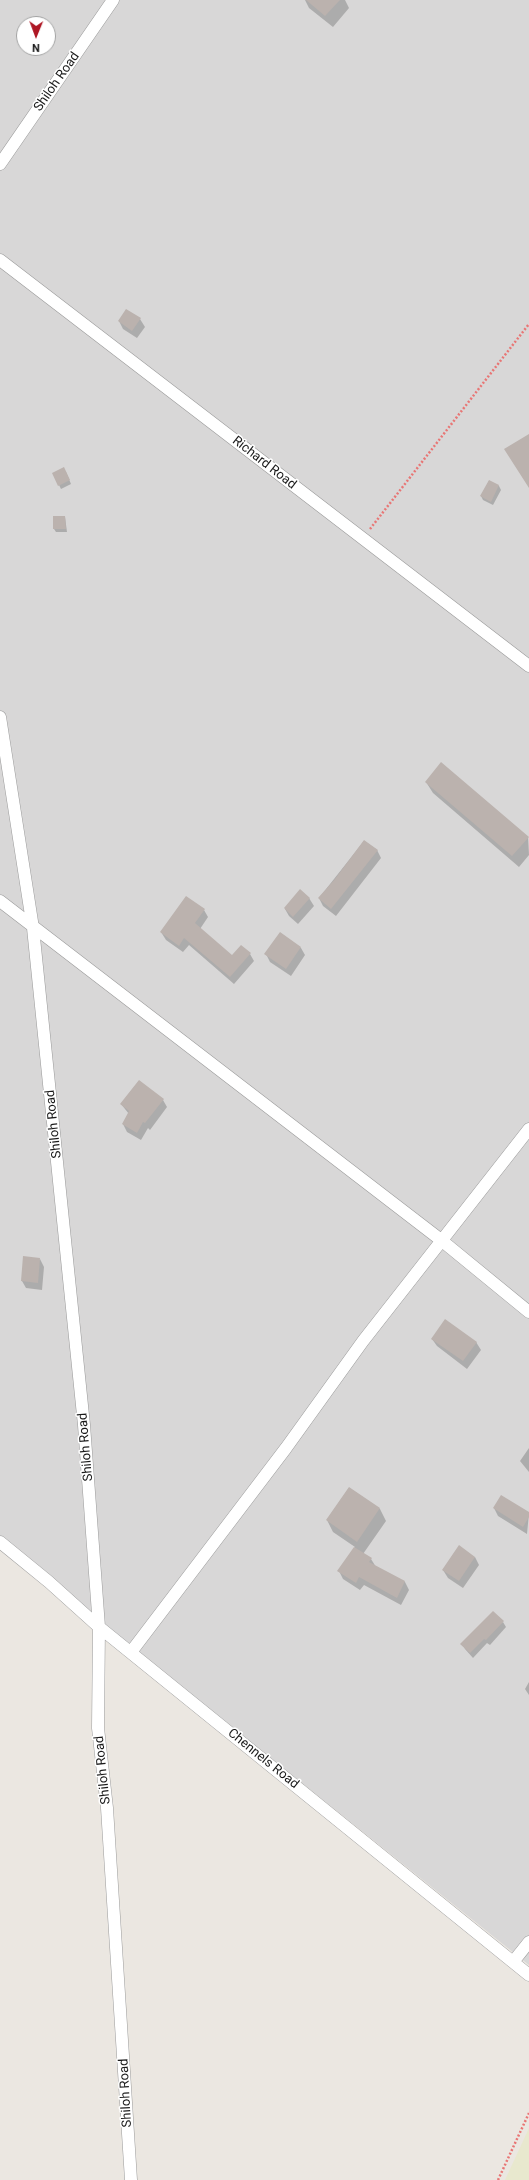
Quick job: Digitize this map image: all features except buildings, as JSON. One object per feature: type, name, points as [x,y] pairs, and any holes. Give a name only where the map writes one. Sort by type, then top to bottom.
[{"type":"street","name":"Shiloh Road","points":[[0,164],[113,0]]},
{"type":"street","name":"Richard Road","points":[[0,260],[529,666]]},
{"type":"street","name":"Shiloh Road","points":[[0,717],[33,928],[84,1417],[99,1627],[98,1728],[107,1808],[131,2180]]},
{"type":"street","points":[[0,901],[33,928],[441,1240],[529,1312]]},
{"type":"street","points":[[131,1652],[441,1240],[529,1129]]},
{"type":"street","name":"Chennels Road","points":[[0,1542],[49,1582],[99,1627],[529,1975]]},
{"type":"street","points":[[513,1962],[529,1942]]},
{"type":"path","points":[[363,538],[529,324]]},
{"type":"path","points":[[498,2180],[529,2113]]},
{"type":"shaded area","points":[[0,0],[529,0],[529,1965],[0,1541]]},
{"type":"green space","points":[[529,2128],[529,2180],[505,2180]]}]
